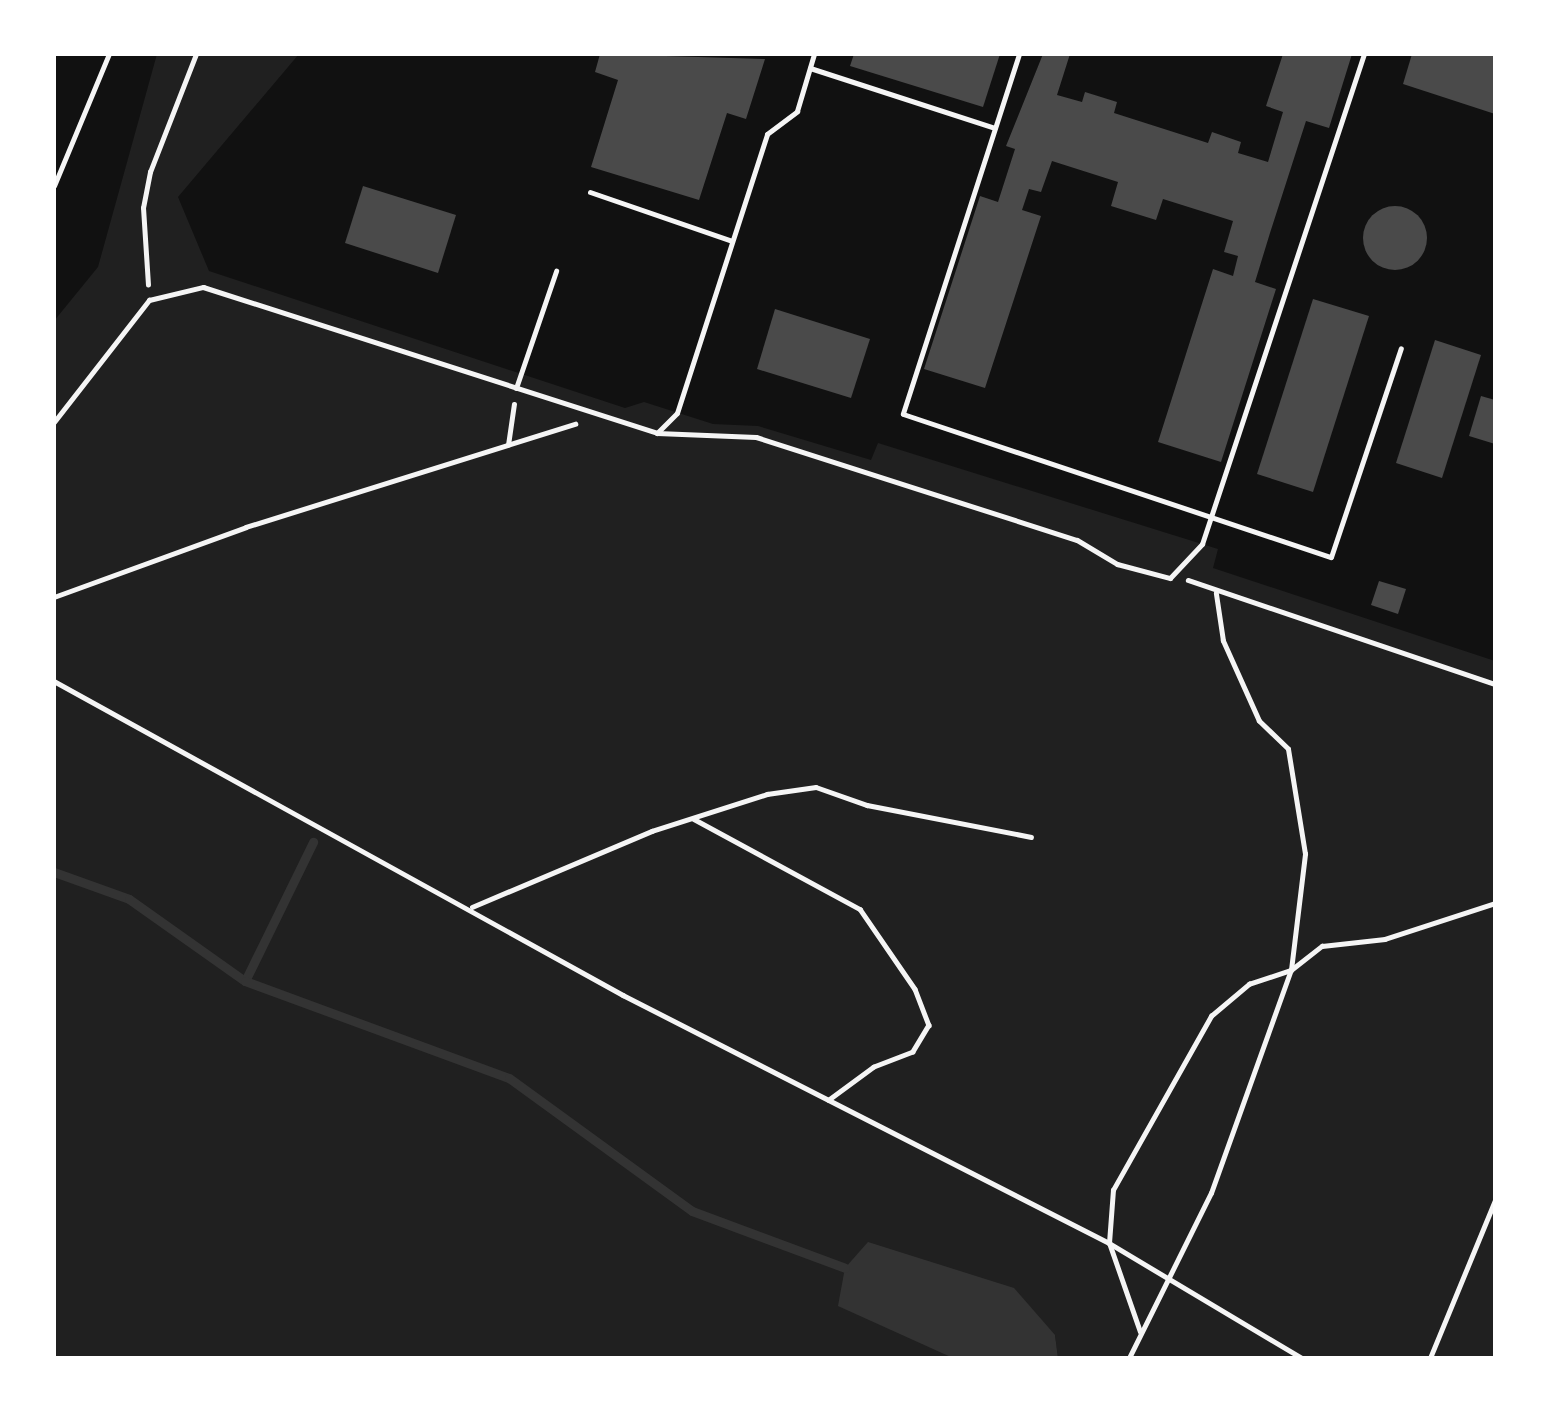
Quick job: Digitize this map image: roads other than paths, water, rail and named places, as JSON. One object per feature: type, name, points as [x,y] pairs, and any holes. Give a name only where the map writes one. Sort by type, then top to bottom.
[{"type":"lane","points":[[657,433],[677,413],[767,134],[797,111],[814,54]]},
{"type":"lane","points":[[1019,54],[903,414],[1211,514],[1331,558],[1401,348]]},
{"type":"lane","points":[[54,422],[149,300],[203,287],[657,433],[756,437],[1076,540],[1117,564],[1160,578],[1179,575],[1202,544],[1364,54]]},
{"type":"lane","points":[[810,68],[995,128]]},
{"type":"lane","points":[[590,192],[732,242]]},
{"type":"lane","points":[[516,388],[556,271]]},
{"type":"waterway","points":[[54,872],[129,899],[245,981],[313,842]]},
{"type":"waterway","points":[[245,981],[509,1078],[692,1211],[845,1268]]}]
